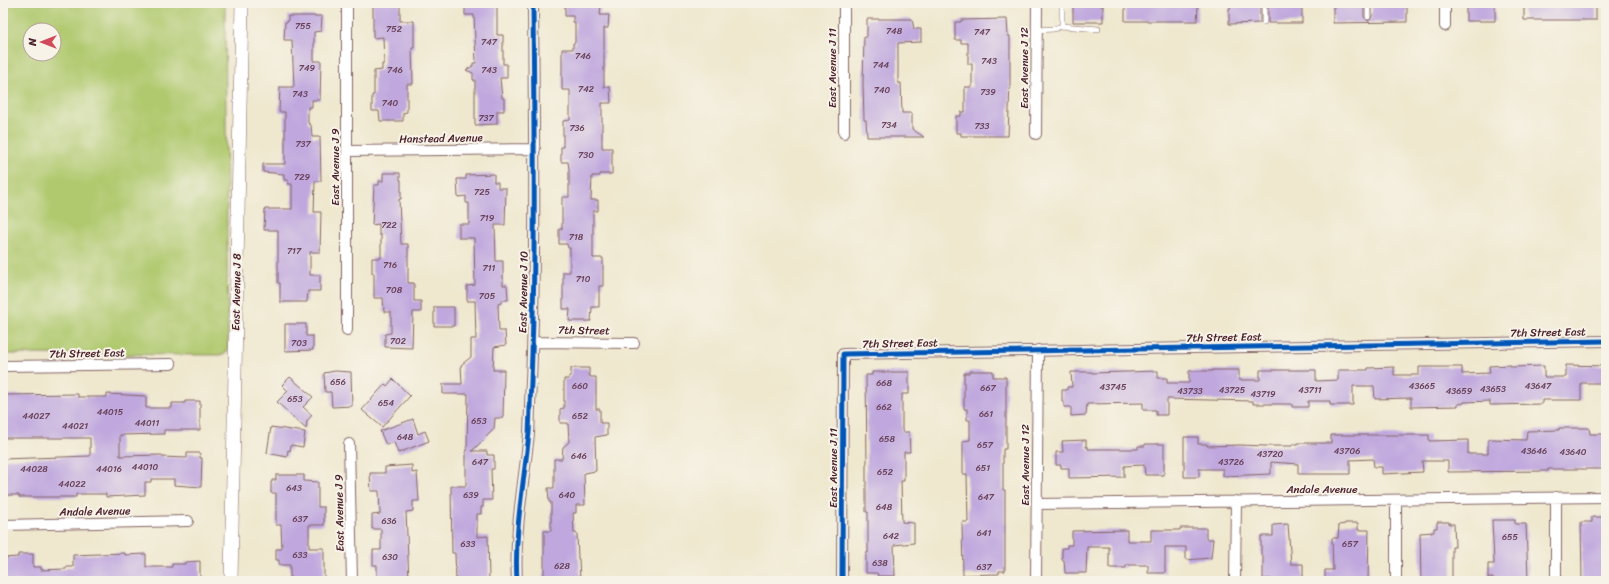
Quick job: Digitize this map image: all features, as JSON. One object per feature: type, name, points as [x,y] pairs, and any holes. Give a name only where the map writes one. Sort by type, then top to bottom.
[{"type":"street","name":"East Avenue J 8","points":[[231,581],[242,3]]},
{"type":"street","name":"East Avenue J 9","points":[[347,3],[347,330]]},
{"type":"street","name":"East Avenue J 10","points":[[517,581],[516,558],[522,483],[529,433],[533,342],[535,149],[533,3]]},
{"type":"street","name":"East Avenue J 11","points":[[844,3],[844,133]]},
{"type":"street","name":"East Avenue J 12","points":[[1036,134],[1037,3]]},
{"type":"street","points":[[1445,3],[1445,26]]},
{"type":"street","name":"Hanstead Avenue","points":[[347,151],[535,149]]},
{"type":"street","name":"7th Street East","points":[[843,354],[1606,341]]},
{"type":"street","name":"7th Street","points":[[533,342],[634,343]]},
{"type":"street","name":"East Avenue J 12","points":[[1036,581],[1038,350]]},
{"type":"street","name":"East Avenue J 11","points":[[842,581],[843,354]]},
{"type":"street","name":"7th Street East","points":[[3,366],[171,364]]},
{"type":"street","name":"East Avenue J 9","points":[[349,444],[352,581]]},
{"type":"street","name":"Andale Avenue","points":[[1037,504],[1606,497]]},
{"type":"street","points":[[1556,498],[1556,581]]},
{"type":"street","points":[[1396,500],[1396,581]]},
{"type":"street","points":[[1235,581],[1236,501]]},
{"type":"street","name":"Andale Avenue","points":[[3,525],[188,521]]},
{"type":"lane","points":[[1062,3],[1062,26]]},
{"type":"lane","points":[[1264,3],[1264,22]]},
{"type":"lane","points":[[1368,3],[1368,17]]},
{"type":"lane","points":[[1037,30],[1054,29],[1062,26],[1098,29]]},
{"type":"green space","points":[[3,3],[225,3],[228,350],[224,355],[3,354]]},
{"type":"building","points":[[373,3],[400,3],[400,21],[414,21],[414,48],[412,48],[413,84],[407,84],[407,112],[403,113],[403,121],[380,121],[379,111],[372,111],[374,71],[382,70],[382,64],[384,64],[383,37],[373,38]]},
{"type":"building","points":[[465,3],[497,3],[497,35],[503,35],[503,64],[507,64],[507,78],[500,78],[502,98],[504,98],[504,111],[497,111],[497,124],[475,125],[475,80],[473,80],[473,73],[466,70],[473,66],[473,63],[476,63],[474,15],[465,15]]},
{"type":"building","points":[[565,3],[601,3],[600,15],[609,15],[608,28],[604,28],[604,87],[610,87],[611,103],[602,103],[602,148],[612,148],[612,174],[592,176],[591,200],[598,200],[598,211],[593,211],[593,258],[603,258],[603,286],[599,286],[599,307],[592,307],[591,321],[569,321],[570,309],[563,309],[563,272],[570,272],[570,248],[568,248],[567,244],[559,244],[559,229],[562,229],[562,197],[569,197],[568,162],[561,162],[561,147],[563,147],[563,121],[570,120],[570,90],[562,90],[562,49],[573,49],[573,43],[575,43],[575,22],[573,22],[573,16],[565,16]]},
{"type":"building","points":[[1073,3],[1101,3],[1101,6],[1103,6],[1103,22],[1073,22]]},
{"type":"building","points":[[1127,3],[1196,3],[1198,7],[1197,21],[1125,21],[1125,6]]},
{"type":"building","points":[[1231,3],[1260,3],[1260,23],[1229,24],[1229,8],[1231,8]]},
{"type":"building","points":[[1268,3],[1300,3],[1300,8],[1302,8],[1302,23],[1268,23]]},
{"type":"building","points":[[1335,3],[1364,3],[1364,17],[1368,21],[1372,17],[1372,3],[1405,3],[1405,6],[1407,6],[1407,22],[1333,23],[1333,7],[1335,7]]},
{"type":"building","points":[[1467,3],[1495,3],[1495,21],[1466,21]]},
{"type":"building","points":[[1526,3],[1596,3],[1596,20],[1524,20],[1524,6]]},
{"type":"building","points":[[288,16],[322,16],[321,31],[314,32],[314,61],[321,61],[320,100],[312,100],[312,107],[308,107],[308,123],[311,125],[312,137],[320,137],[321,181],[315,181],[314,212],[321,212],[320,252],[310,252],[310,275],[320,275],[320,291],[308,291],[307,302],[280,302],[280,283],[278,283],[278,230],[264,230],[265,209],[292,209],[292,184],[288,184],[288,180],[284,180],[284,174],[263,172],[263,164],[285,164],[285,112],[279,112],[280,87],[294,87],[292,40],[284,40],[285,22],[288,22]]},
{"type":"building","points":[[867,19],[912,19],[914,29],[921,29],[921,42],[898,43],[898,83],[901,83],[902,113],[912,113],[912,129],[924,137],[867,137],[866,120],[864,120],[863,83],[864,37],[866,37],[867,33]]},
{"type":"building","points":[[1007,19],[1008,36],[1010,36],[1008,136],[961,136],[961,133],[956,133],[956,116],[961,116],[961,112],[965,112],[965,87],[972,87],[972,64],[968,64],[968,43],[961,43],[961,40],[955,40],[955,22],[961,22],[961,20]]},
{"type":"building","points":[[383,173],[400,173],[401,199],[399,199],[401,244],[408,244],[408,283],[414,283],[414,301],[421,301],[421,312],[413,312],[412,348],[385,347],[385,334],[391,333],[391,312],[384,312],[383,298],[374,298],[374,273],[372,273],[372,258],[381,258],[381,235],[379,235],[379,224],[372,225],[374,185],[379,185],[379,181],[383,181]]},
{"type":"building","points":[[494,174],[494,182],[498,182],[498,188],[506,188],[505,225],[495,225],[496,261],[503,261],[503,285],[507,285],[508,300],[502,300],[501,303],[498,304],[499,331],[505,331],[506,345],[494,347],[493,370],[504,370],[503,418],[495,418],[494,429],[472,451],[487,451],[487,455],[494,455],[494,469],[491,469],[492,500],[483,500],[481,514],[477,514],[477,537],[488,536],[489,581],[456,581],[455,553],[452,553],[451,486],[466,486],[468,394],[443,394],[443,384],[462,384],[461,365],[471,357],[471,339],[476,339],[475,301],[467,301],[467,286],[475,285],[474,238],[459,238],[459,224],[469,224],[469,203],[466,203],[466,196],[458,197],[457,179],[466,179],[466,175]]},
{"type":"building","points":[[434,307],[454,307],[454,326],[434,326]]},
{"type":"building","points":[[285,324],[306,324],[306,336],[313,336],[313,350],[285,351]]},
{"type":"building","points":[[1511,365],[1511,367],[1544,366],[1544,377],[1566,377],[1566,365],[1606,366],[1606,383],[1581,383],[1581,400],[1542,400],[1542,404],[1490,405],[1490,401],[1464,402],[1458,404],[1458,406],[1411,407],[1411,398],[1375,399],[1374,386],[1353,386],[1353,405],[1330,405],[1330,401],[1308,401],[1308,407],[1292,407],[1292,404],[1253,404],[1253,401],[1167,399],[1167,415],[1156,415],[1156,410],[1143,410],[1143,403],[1087,404],[1086,415],[1071,416],[1071,407],[1064,407],[1064,402],[1062,402],[1062,390],[1067,390],[1067,387],[1072,387],[1071,372],[1092,373],[1158,371],[1158,378],[1167,378],[1167,383],[1189,383],[1189,371],[1239,370],[1239,380],[1260,380],[1260,370],[1316,370],[1316,381],[1338,380],[1338,370],[1368,370],[1368,368],[1394,367],[1394,375],[1419,375],[1419,367],[1462,367],[1462,374],[1490,373],[1489,366]]},
{"type":"building","points":[[571,368],[589,368],[590,377],[596,377],[596,409],[600,409],[600,423],[607,423],[607,435],[595,437],[596,471],[584,473],[585,505],[576,505],[576,513],[573,513],[574,533],[577,533],[581,581],[544,581],[544,531],[551,531],[551,502],[549,502],[548,488],[554,488],[554,459],[562,459],[563,447],[569,442],[568,423],[560,423],[560,409],[564,408],[564,379],[569,379],[569,376],[571,376]]},
{"type":"building","points":[[335,371],[351,372],[352,406],[332,407],[331,392],[325,392],[324,373]]},
{"type":"building","points":[[969,371],[993,371],[993,377],[1006,377],[1006,449],[1003,449],[1003,490],[1005,490],[1005,571],[999,571],[999,574],[963,575],[962,522],[968,522],[967,474],[963,474],[963,441],[970,440],[970,420],[967,420],[967,409],[964,409],[964,373],[969,373]]},
{"type":"building","points":[[872,372],[909,372],[909,394],[902,394],[902,430],[903,432],[909,432],[910,452],[904,452],[904,481],[901,481],[902,522],[914,523],[914,543],[894,545],[895,576],[878,576],[877,573],[866,573],[866,553],[868,553],[868,512],[866,512],[866,375],[872,375]]},
{"type":"building","points":[[290,377],[313,397],[303,407],[312,415],[307,421],[306,429],[277,402],[288,391],[282,385]]},
{"type":"building","points":[[393,379],[410,396],[382,427],[362,410],[385,384],[387,386]]},
{"type":"building","points":[[78,394],[78,397],[107,397],[107,394],[146,396],[146,408],[172,408],[172,403],[200,401],[200,430],[164,430],[164,434],[120,435],[120,456],[162,455],[162,457],[187,458],[187,453],[200,453],[200,458],[202,458],[201,487],[174,485],[174,479],[151,479],[151,482],[145,482],[145,495],[106,497],[106,494],[76,494],[76,497],[19,497],[19,495],[3,495],[3,459],[90,456],[90,438],[3,438],[3,395]]},
{"type":"building","points":[[413,419],[418,434],[425,431],[429,441],[398,453],[394,442],[386,445],[380,431]]},
{"type":"building","points":[[271,427],[305,432],[303,447],[291,445],[290,451],[288,450],[287,457],[267,453]]},
{"type":"building","points":[[1559,428],[1589,428],[1590,434],[1606,434],[1606,469],[1448,472],[1448,461],[1422,461],[1423,472],[1382,474],[1382,467],[1374,467],[1373,459],[1350,460],[1350,474],[1298,474],[1298,464],[1271,462],[1271,474],[1223,476],[1223,469],[1199,469],[1199,477],[1184,477],[1184,437],[1198,437],[1198,444],[1207,444],[1207,446],[1292,446],[1292,444],[1298,443],[1331,443],[1331,435],[1429,435],[1429,441],[1468,440],[1468,454],[1488,454],[1488,441],[1490,439],[1526,440],[1527,431],[1559,430]]},
{"type":"building","points":[[1086,440],[1086,447],[1088,447],[1088,449],[1138,449],[1138,446],[1145,446],[1145,444],[1164,444],[1164,475],[1145,475],[1144,465],[1124,466],[1124,477],[1069,478],[1069,468],[1061,468],[1061,465],[1056,465],[1056,452],[1063,452],[1062,441]]},
{"type":"building","points":[[412,465],[412,473],[417,472],[419,501],[413,501],[413,511],[406,512],[409,581],[377,581],[377,565],[373,565],[373,550],[381,550],[381,529],[372,529],[372,515],[380,514],[379,491],[371,491],[370,473],[385,473],[385,467]]},
{"type":"building","points":[[276,475],[304,475],[304,481],[318,482],[318,507],[324,507],[324,525],[309,525],[309,548],[324,548],[324,581],[290,581],[290,565],[279,565],[279,560],[276,560],[276,549],[282,549],[281,525],[276,525],[276,493],[271,493],[271,482],[272,480],[276,480]]},
{"type":"building","points":[[1592,517],[1606,517],[1606,581],[1582,581],[1581,522],[1592,522]]},
{"type":"building","points":[[1492,520],[1515,520],[1515,524],[1526,524],[1528,581],[1494,581],[1494,578],[1488,578],[1488,564],[1494,564]]},
{"type":"building","points":[[1437,522],[1449,522],[1449,524],[1454,524],[1455,547],[1452,547],[1452,581],[1421,581],[1420,533],[1434,532],[1434,528],[1437,528]]},
{"type":"building","points":[[1345,523],[1358,523],[1358,530],[1369,530],[1368,581],[1325,581],[1325,570],[1333,570],[1332,538],[1338,538],[1339,525]]},
{"type":"building","points":[[1288,524],[1291,564],[1303,564],[1303,579],[1296,579],[1296,581],[1271,581],[1271,579],[1263,579],[1261,536],[1273,536],[1273,525]]},
{"type":"building","points":[[1180,528],[1206,528],[1206,539],[1213,539],[1211,558],[1186,560],[1186,547],[1165,547],[1165,573],[1148,573],[1148,565],[1126,565],[1126,568],[1109,568],[1109,547],[1087,547],[1086,573],[1065,573],[1064,560],[1062,560],[1062,548],[1067,548],[1067,545],[1072,545],[1072,531],[1127,530],[1127,541],[1151,541],[1151,530],[1180,530]]},
{"type":"building","points":[[125,553],[125,555],[146,554],[146,567],[172,567],[172,564],[185,564],[185,562],[200,561],[200,581],[3,581],[3,558],[18,557],[18,554],[33,554],[33,567],[41,567],[41,570],[66,569],[66,567],[73,567],[73,555]]},
{"type":"cycle path","points":[[517,581],[516,562],[518,525],[529,433],[533,335],[533,3]]},
{"type":"cycle path","points":[[842,581],[843,354],[1606,341]]}]
